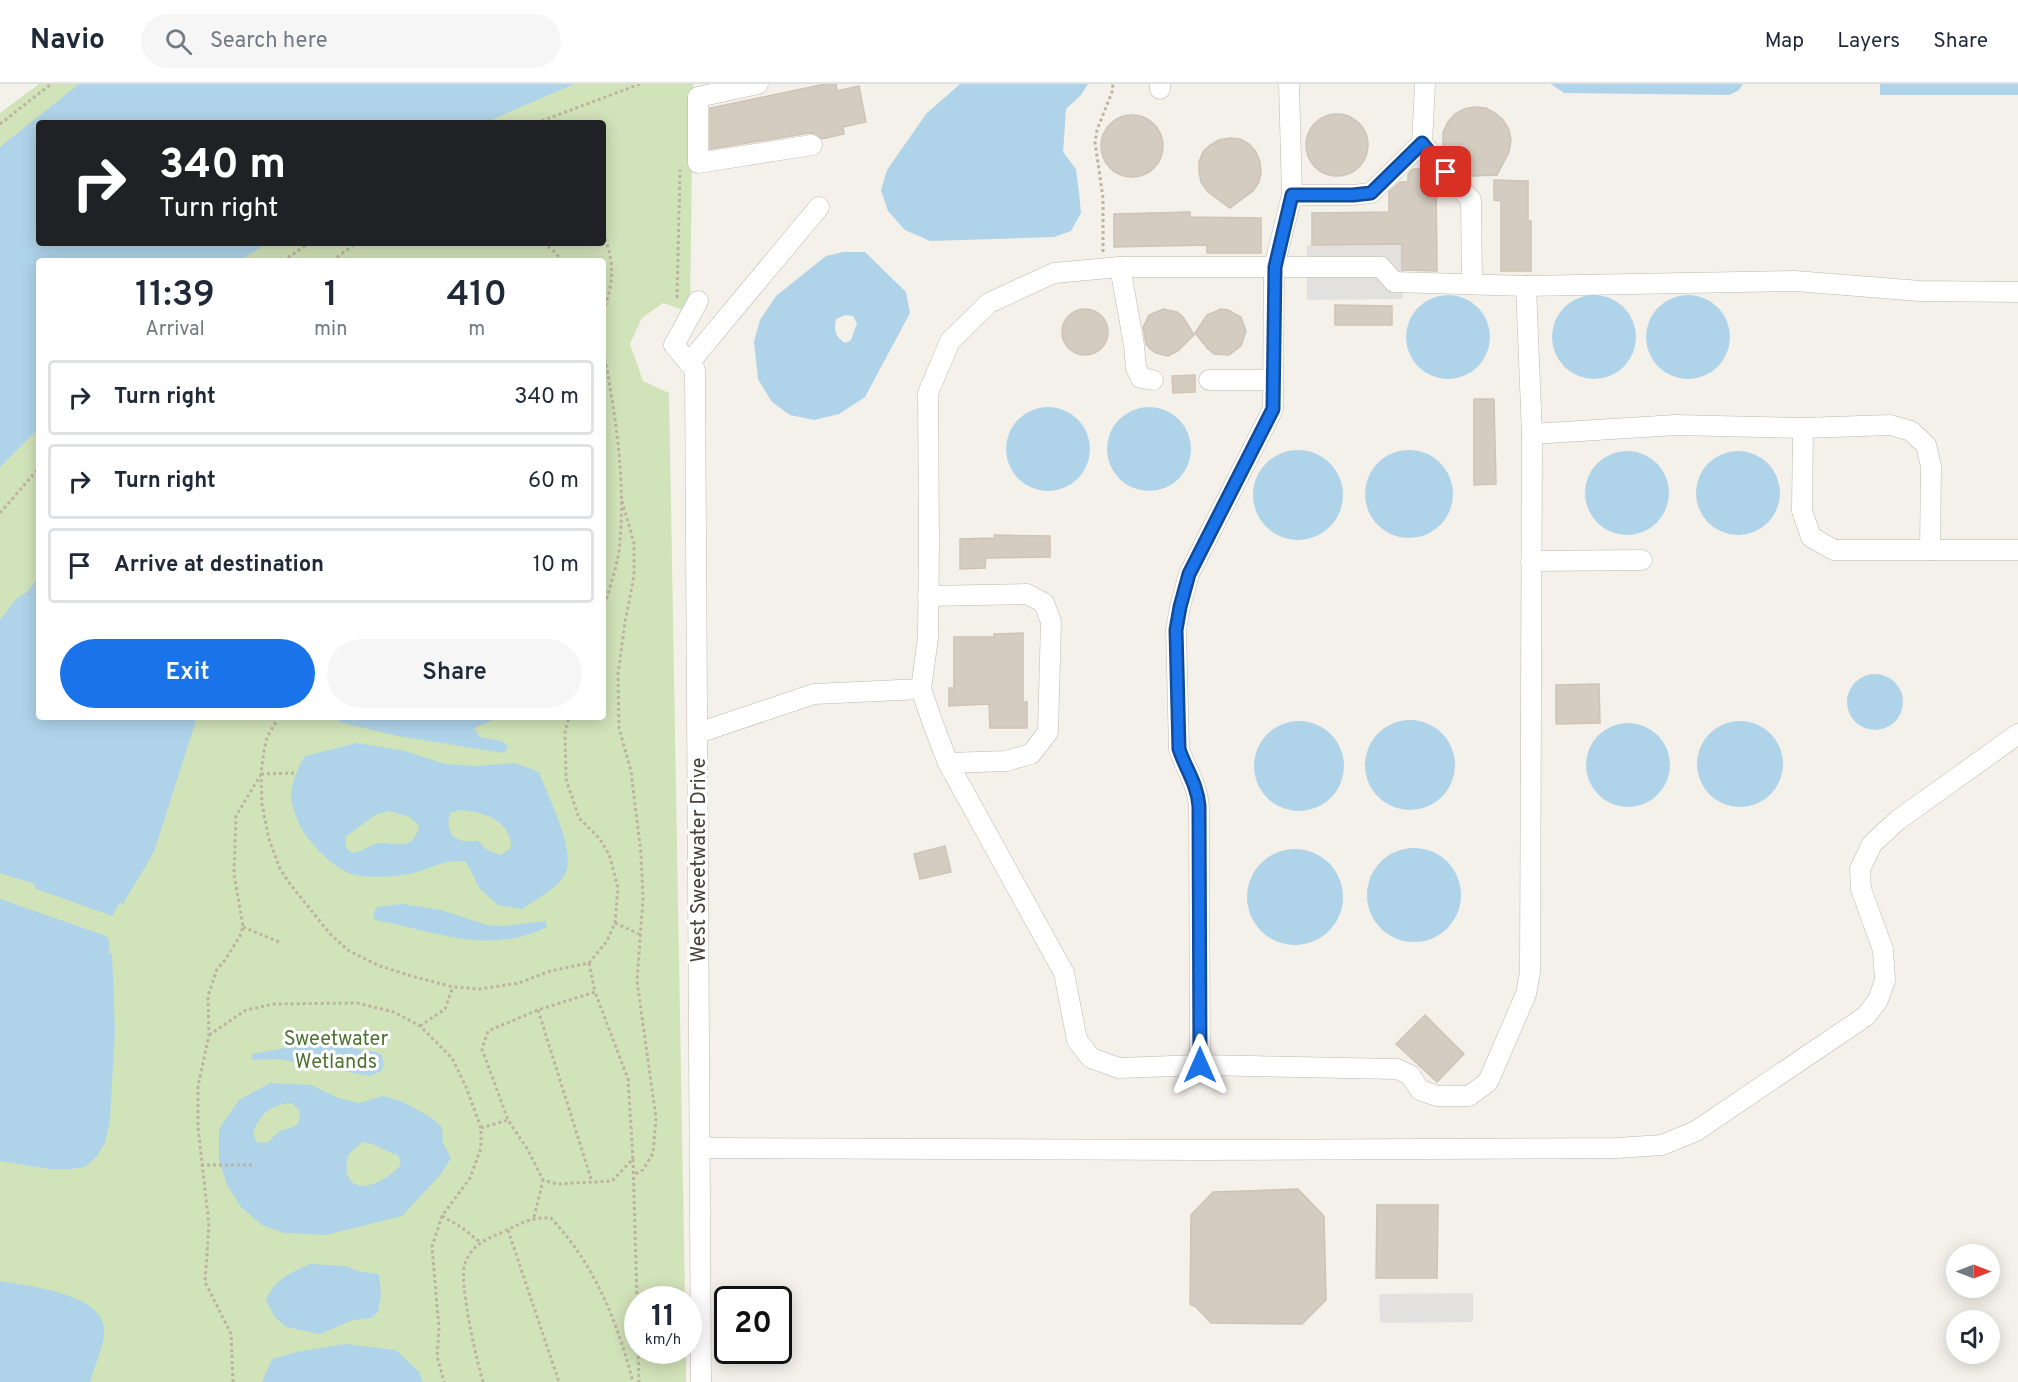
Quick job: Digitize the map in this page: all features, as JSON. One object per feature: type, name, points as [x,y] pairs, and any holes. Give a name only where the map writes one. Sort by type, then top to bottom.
[{"type":"street","points":[[758,84],[698,97],[689,166],[812,145]]},
{"type":"street","points":[[1200,1065],[1199,806],[1198,791],[1179,749],[1176,630],[1189,574],[1273,409],[1275,267],[1292,195],[1289,84]]},
{"type":"street","points":[[1292,195],[1371,193],[1422,143],[1425,84]]},
{"type":"street","points":[[1422,143],[1471,200],[1472,284]]},
{"type":"street","points":[[689,363],[819,207]]},
{"type":"street","points":[[1526,286],[1532,434],[1530,972],[1526,994],[1488,1082],[1469,1096],[1437,1096],[1420,1090],[1410,1075],[1397,1069],[1200,1065],[1119,1068],[1091,1058],[1077,1040],[1064,974],[948,763],[921,689],[927,638],[928,596],[928,393],[950,341],[989,303],[1054,273],[1112,268],[1381,267],[1395,282],[1526,286],[1794,281],[1920,291],[2018,292]]},
{"type":"street","points":[[1112,268],[1134,345],[1136,368],[1141,378],[1153,380]]},
{"type":"street","name":"West Sweetwater Drive","points":[[698,301],[674,345],[695,370],[701,1382]]},
{"type":"street","points":[[1209,380],[1273,380]]},
{"type":"street","points":[[1532,434],[1676,425],[1803,428],[1890,425],[1911,431],[1926,445],[1931,466],[1930,550]]},
{"type":"street","points":[[1803,428],[1802,511],[1811,537],[1834,550],[2018,550]]},
{"type":"street","points":[[1531,561],[1642,560]]},
{"type":"street","points":[[928,596],[1027,594],[1044,603],[1051,622],[1048,732],[1031,754],[1006,761],[948,763]]},
{"type":"street","points":[[698,733],[814,694],[921,689]]},
{"type":"street","points":[[700,1148],[1617,1148],[1662,1145],[1696,1131],[1866,1016],[1878,1000],[1885,980],[1883,950],[1862,889],[1860,869],[1872,844],[1898,820],[2018,734]]},
{"type":"path","points":[[0,124],[51,84]]},
{"type":"path","points":[[544,120],[640,84]]},
{"type":"path","points":[[1112,268],[1095,142],[1096,130],[1112,92],[1113,84]]},
{"type":"path","points":[[677,299],[689,166]]},
{"type":"path","points":[[606,240],[611,252],[612,287],[606,304]]},
{"type":"path","points":[[287,258],[305,246]]},
{"type":"path","points":[[336,258],[352,246]]},
{"type":"path","points":[[547,246],[560,258]]},
{"type":"path","points":[[606,366],[616,431],[622,501],[619,552],[606,600]]},
{"type":"path","points":[[0,513],[36,471]]},
{"type":"path","points":[[622,501],[634,543],[634,576],[618,674],[619,728],[631,771],[641,854],[643,899],[637,981],[656,1118],[653,1153],[644,1170],[633,1175]]},
{"type":"path","points":[[277,720],[267,736],[261,774],[262,805],[269,839],[280,869],[331,935],[349,951],[380,966],[453,987],[479,989],[519,982],[550,971],[589,963],[607,941],[615,923],[618,888],[609,854],[599,837],[579,818],[566,779],[565,732],[568,720]]},
{"type":"path","points":[[261,774],[297,773]]},
{"type":"path","points":[[233,1382],[231,1334],[205,1281],[209,1225],[201,1165],[198,1086],[210,1035],[208,996],[217,969],[240,936],[243,927],[234,874],[236,816],[261,774]]},
{"type":"path","points":[[615,923],[639,934]]},
{"type":"path","points":[[243,927],[279,942]]},
{"type":"path","points":[[589,963],[595,992],[628,1079],[636,1286]]},
{"type":"path","points":[[420,1026],[445,1009],[453,987]]},
{"type":"path","points":[[534,1217],[543,1180],[528,1150],[508,1120],[482,1049],[488,1031],[538,1010],[595,992]]},
{"type":"path","points":[[210,1035],[246,1010],[274,1004],[357,1003],[394,1012],[420,1026],[452,1058],[466,1087],[481,1128],[481,1148],[470,1178],[442,1216],[432,1247],[439,1329],[437,1356],[444,1382]]},
{"type":"path","points":[[538,1010],[592,1182]]},
{"type":"path","points":[[481,1128],[508,1120]]},
{"type":"path","points":[[543,1180],[557,1184],[612,1180],[633,1159]]},
{"type":"path","points":[[201,1165],[254,1165]]},
{"type":"path","points":[[442,1216],[480,1242]]},
{"type":"path","points":[[483,1382],[464,1285],[463,1266],[470,1253],[480,1242],[534,1217],[551,1218],[576,1248],[607,1301],[624,1347],[633,1382]]},
{"type":"path","points":[[507,1229],[559,1382]]},
{"type":"path","points":[[638,1364],[639,1382]]},
{"type":"green space","name":"Sweetwater Wetlands","points":[[39,84],[693,84],[690,312],[663,303],[642,318],[630,344],[643,381],[669,393],[685,1286],[624,1286],[624,1364],[686,1364],[686,1382],[0,1382],[0,113]]},
{"type":"shaded area","points":[[1402,244],[1403,299],[1307,300],[1307,245]]},
{"type":"shaded area","points":[[1473,1293],[1473,1322],[1380,1323],[1379,1294]]},
{"type":"water","points":[[79,84],[574,84],[491,120],[36,120],[36,246],[263,246],[244,258],[36,258],[36,431],[0,467],[0,147]]},
{"type":"water","points":[[960,84],[1088,84],[1081,95],[1066,109],[1063,152],[1076,169],[1081,213],[1071,231],[1054,237],[930,241],[905,230],[888,211],[881,190],[887,170],[926,114]]},
{"type":"water","points":[[1551,84],[1743,84],[1739,90],[1729,95],[1564,93]]},
{"type":"water","points":[[1880,84],[2018,84],[2018,95],[1880,95]]},
{"type":"water","points":[[843,252],[865,252],[906,292],[910,313],[865,397],[839,414],[814,420],[790,415],[772,402],[758,379],[754,341],[760,320],[776,296],[826,256]],"holes":[[[845,315],[853,316],[857,323],[851,340],[845,343],[836,333],[836,319]]]},
{"type":"water","points":[[1448,295],[1464,298],[1478,307],[1487,321],[1490,337],[1487,353],[1478,367],[1464,376],[1448,379],[1432,376],[1418,367],[1409,353],[1406,337],[1409,321],[1418,307],[1432,298]]},
{"type":"water","points":[[1594,295],[1610,298],[1624,307],[1633,321],[1636,337],[1633,353],[1624,367],[1610,376],[1594,379],[1578,376],[1564,367],[1555,353],[1552,337],[1555,321],[1564,307],[1578,298]]},
{"type":"water","points":[[1688,295],[1704,298],[1718,307],[1727,321],[1730,337],[1727,353],[1718,367],[1704,376],[1688,379],[1672,376],[1658,367],[1649,353],[1646,337],[1649,321],[1658,307],[1672,298]]},
{"type":"water","points":[[1048,407],[1064,410],[1078,419],[1087,433],[1090,449],[1087,465],[1078,479],[1064,488],[1048,491],[1032,488],[1018,479],[1009,465],[1006,449],[1009,433],[1018,419],[1032,410]]},
{"type":"water","points":[[1149,407],[1165,410],[1179,419],[1188,433],[1191,449],[1188,465],[1179,479],[1165,488],[1149,491],[1133,488],[1119,479],[1110,465],[1107,449],[1110,433],[1119,419],[1133,410]]},
{"type":"water","points":[[1298,450],[1315,453],[1330,463],[1340,478],[1343,495],[1340,512],[1330,527],[1315,537],[1298,540],[1281,537],[1266,527],[1256,512],[1253,495],[1256,478],[1266,463],[1281,453]]},
{"type":"water","points":[[1409,450],[1434,457],[1446,469],[1453,494],[1446,519],[1434,531],[1409,538],[1384,531],[1372,519],[1365,494],[1372,469],[1384,457]]},
{"type":"water","points":[[1627,451],[1643,454],[1657,463],[1666,477],[1669,493],[1666,509],[1657,523],[1643,532],[1627,535],[1611,532],[1597,523],[1588,509],[1585,493],[1588,477],[1597,463],[1611,454]]},
{"type":"water","points":[[1738,451],[1754,454],[1768,463],[1777,477],[1780,493],[1777,509],[1768,523],[1754,532],[1738,535],[1722,532],[1708,523],[1699,509],[1696,493],[1699,477],[1708,463],[1722,454]]},
{"type":"water","points":[[36,581],[36,720],[196,720],[154,852],[123,904],[120,902],[112,916],[34,888],[35,884],[0,873],[0,620],[16,599],[27,592]]},
{"type":"water","points":[[1875,674],[1886,676],[1895,682],[1901,691],[1903,702],[1901,713],[1895,722],[1886,728],[1875,730],[1864,728],[1855,722],[1849,713],[1847,702],[1849,691],[1855,682],[1864,676]]},
{"type":"water","points":[[338,720],[493,720],[474,728],[480,737],[501,741],[508,746],[504,753],[398,736]]},
{"type":"water","points":[[1410,720],[1427,723],[1442,733],[1452,748],[1455,765],[1452,782],[1442,797],[1427,807],[1410,810],[1393,807],[1378,797],[1368,782],[1365,765],[1368,748],[1378,733],[1393,723]]},
{"type":"water","points":[[1299,721],[1316,724],[1331,734],[1341,749],[1344,766],[1341,783],[1331,798],[1316,808],[1299,811],[1282,808],[1267,798],[1257,783],[1254,766],[1257,749],[1267,734],[1282,724]]},
{"type":"water","points":[[1740,721],[1757,724],[1771,733],[1780,747],[1783,764],[1780,781],[1771,795],[1757,804],[1740,807],[1723,804],[1709,795],[1700,781],[1697,764],[1700,747],[1709,733],[1723,724]]},
{"type":"water","points":[[1628,723],[1644,726],[1658,735],[1667,749],[1670,765],[1667,781],[1658,795],[1644,804],[1628,807],[1612,804],[1598,795],[1589,781],[1586,765],[1589,749],[1598,735],[1612,726]]},
{"type":"water","points":[[357,743],[405,751],[445,764],[476,766],[515,763],[539,772],[564,838],[568,864],[565,874],[552,889],[522,909],[498,905],[480,889],[466,862],[451,861],[395,876],[370,877],[342,870],[319,851],[298,821],[291,793],[295,776],[305,756]],"holes":[[[460,810],[487,815],[501,824],[507,831],[511,848],[500,855],[487,850],[478,841],[462,841],[452,836],[448,824],[450,813]],[[389,811],[410,817],[419,826],[409,843],[380,843],[352,853],[346,848],[345,837],[377,814]]]},
{"type":"water","points":[[1405,848],[1423,848],[1448,861],[1458,877],[1461,895],[1458,913],[1448,929],[1423,942],[1405,942],[1380,929],[1367,904],[1367,886],[1380,861]]},
{"type":"water","points":[[1295,849],[1314,852],[1329,863],[1340,878],[1343,897],[1340,916],[1329,931],[1314,942],[1295,945],[1276,942],[1261,931],[1250,916],[1247,897],[1250,878],[1261,863],[1276,852]]},
{"type":"water","points":[[0,899],[106,936],[108,939],[108,952],[112,954],[115,1031],[110,1119],[105,1143],[97,1156],[85,1167],[49,1169],[0,1161]]},
{"type":"water","points":[[402,904],[441,910],[487,925],[504,926],[545,921],[547,927],[504,940],[482,940],[440,935],[375,920],[373,914],[377,907]]},
{"type":"water","points":[[316,1042],[381,1054],[384,1064],[381,1071],[370,1076],[278,1059],[254,1060],[251,1058],[253,1054]]},
{"type":"water","points":[[270,1083],[311,1085],[338,1098],[359,1103],[383,1096],[403,1102],[430,1117],[442,1127],[443,1143],[451,1158],[441,1174],[402,1216],[326,1235],[284,1233],[262,1225],[241,1207],[227,1185],[219,1160],[219,1129],[239,1100]],"holes":[[[287,1103],[293,1104],[300,1112],[298,1123],[294,1127],[279,1132],[267,1143],[256,1142],[253,1132],[262,1116],[274,1107]],[[362,1142],[398,1155],[401,1164],[390,1175],[374,1184],[366,1186],[352,1182],[347,1174],[348,1155]]]},
{"type":"water","points":[[310,1264],[345,1266],[361,1272],[379,1274],[381,1296],[378,1312],[371,1318],[353,1320],[320,1334],[286,1327],[274,1316],[266,1300],[278,1282]]},
{"type":"water","points":[[0,1281],[66,1295],[95,1311],[103,1322],[104,1337],[90,1382],[0,1382]]},
{"type":"water","points":[[345,1344],[396,1350],[419,1372],[423,1382],[262,1382],[272,1359],[297,1352]]},
{"type":"building","points":[[825,84],[836,84],[837,91],[859,86],[866,122],[843,127],[844,134],[822,139],[817,134],[810,133],[710,149],[710,108]]},
{"type":"building","points":[[1486,108],[1495,113],[1509,130],[1511,140],[1509,152],[1497,175],[1472,176],[1464,173],[1443,149],[1443,132],[1448,122],[1464,109]]},
{"type":"building","points":[[1331,114],[1343,114],[1359,123],[1366,133],[1368,145],[1366,157],[1359,167],[1343,176],[1331,176],[1320,171],[1311,162],[1306,151],[1306,139],[1311,128],[1320,119]]},
{"type":"building","points":[[1126,115],[1138,115],[1154,124],[1161,134],[1163,146],[1161,158],[1154,168],[1138,177],[1126,177],[1115,172],[1106,163],[1101,152],[1101,140],[1106,129],[1115,120]]},
{"type":"building","points":[[1230,138],[1240,139],[1249,144],[1256,152],[1261,172],[1259,182],[1253,191],[1230,208],[1207,191],[1201,182],[1199,162],[1203,152],[1210,145]]},
{"type":"building","points":[[1413,169],[1428,169],[1436,178],[1437,271],[1402,270],[1402,244],[1312,245],[1312,213],[1389,212],[1389,192],[1400,182],[1408,182],[1408,174]]},
{"type":"building","points":[[1494,180],[1528,181],[1531,271],[1501,271],[1501,201],[1494,200]]},
{"type":"building","points":[[1190,212],[1190,217],[1261,218],[1261,253],[1207,253],[1207,245],[1114,247],[1114,214]]},
{"type":"building","points":[[1335,305],[1392,306],[1392,325],[1335,325]]},
{"type":"building","points":[[1085,309],[1101,316],[1108,332],[1101,348],[1085,355],[1069,348],[1062,332],[1069,316]]},
{"type":"building","points":[[1163,309],[1177,312],[1183,317],[1194,335],[1178,351],[1168,356],[1150,349],[1146,344],[1143,327],[1149,315]]},
{"type":"building","points":[[1221,309],[1241,317],[1246,331],[1241,346],[1229,355],[1214,354],[1195,333],[1207,315]]},
{"type":"building","points":[[1195,375],[1195,392],[1173,393],[1172,376]]},
{"type":"building","points":[[1474,399],[1494,399],[1496,484],[1474,485]]},
{"type":"building","points":[[994,535],[1050,536],[1050,557],[986,558],[985,568],[960,569],[960,539],[995,538]]},
{"type":"building","points":[[1023,633],[1023,702],[1027,702],[1027,728],[990,728],[989,704],[949,706],[949,688],[954,688],[954,637],[994,637],[994,634]]},
{"type":"building","points":[[1599,684],[1600,723],[1556,724],[1556,685]]},
{"type":"building","points":[[945,846],[951,872],[920,879],[914,854]]},
{"type":"building","points":[[1425,1015],[1464,1054],[1437,1082],[1396,1044]]},
{"type":"building","points":[[1298,1189],[1324,1216],[1326,1300],[1302,1324],[1211,1323],[1196,1307],[1190,1304],[1191,1215],[1213,1192]]},
{"type":"building","points":[[1377,1205],[1438,1205],[1437,1278],[1376,1278]]},
{"type":"route","points":[[1200,1065],[1199,806],[1198,791],[1179,749],[1176,630],[1189,574],[1273,409],[1275,267],[1292,195],[1371,193],[1422,143],[1446,172]]}]
